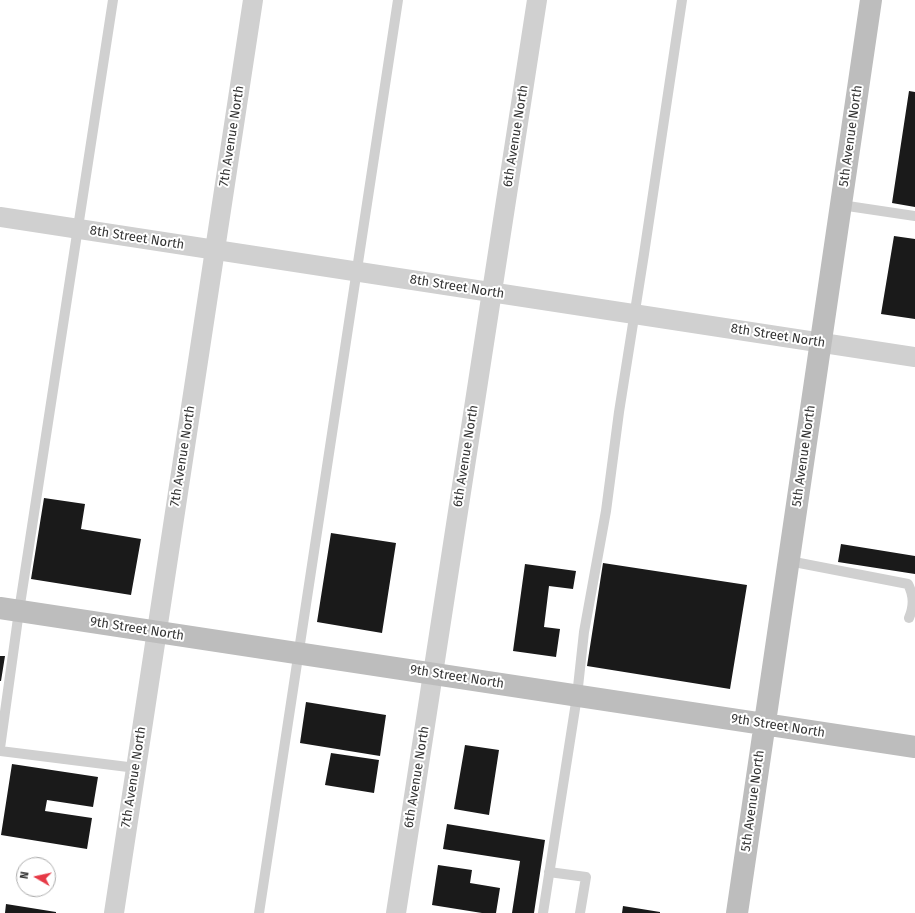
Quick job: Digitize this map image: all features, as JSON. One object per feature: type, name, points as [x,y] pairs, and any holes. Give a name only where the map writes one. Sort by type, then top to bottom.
[{"type":"street","name":"7th Avenue North","points":[[114,913],[253,0]]},
{"type":"street","name":"6th Avenue North","points":[[396,913],[537,0]]},
{"type":"street","name":"5th Avenue North","points":[[737,913],[871,0]]},
{"type":"street","name":"8th Street North","points":[[0,217],[915,356]]},
{"type":"street","name":"9th Street North","points":[[10,609],[915,747]]},
{"type":"lane","points":[[113,0],[78,229],[10,609],[0,750],[136,768]]},
{"type":"lane","points":[[259,913],[398,0]]},
{"type":"lane","points":[[543,913],[577,696],[584,632],[606,511],[619,412],[682,0]]},
{"type":"lane","points":[[841,205],[915,216]]},
{"type":"lane","points":[[789,561],[908,584],[913,594],[912,610],[909,618]]},
{"type":"lane","points":[[549,872],[586,877],[580,913]]},
{"type":"building","points":[[909,91],[915,92],[915,207],[892,203]]},
{"type":"building","points":[[894,236],[915,239],[915,319],[881,314]]},
{"type":"building","points":[[44,498],[85,504],[81,529],[141,539],[131,595],[31,579]]},
{"type":"building","points":[[331,533],[396,543],[382,633],[317,622]]},
{"type":"building","points":[[841,544],[915,556],[915,574],[838,562]]},
{"type":"building","points":[[603,563],[747,585],[730,689],[587,666]]},
{"type":"building","points":[[525,564],[576,571],[573,589],[549,586],[544,627],[560,629],[556,657],[513,651]]},
{"type":"building","points":[[0,656],[5,656],[1,681],[0,681]]},
{"type":"building","points":[[306,702],[386,715],[380,756],[300,743]]},
{"type":"building","points":[[465,745],[499,750],[489,815],[454,809]]},
{"type":"building","points":[[331,753],[379,760],[374,793],[325,785]]},
{"type":"building","points":[[12,764],[98,777],[93,807],[47,800],[45,811],[92,818],[87,849],[1,835]]},
{"type":"building","points":[[447,824],[545,840],[534,913],[512,913],[520,861],[443,849]]},
{"type":"building","points":[[438,865],[472,870],[470,883],[500,888],[496,913],[482,913],[432,905]]},
{"type":"building","points":[[6,904],[56,912],[56,913],[5,913]]},
{"type":"building","points":[[623,906],[660,912],[660,913],[622,913]]}]
